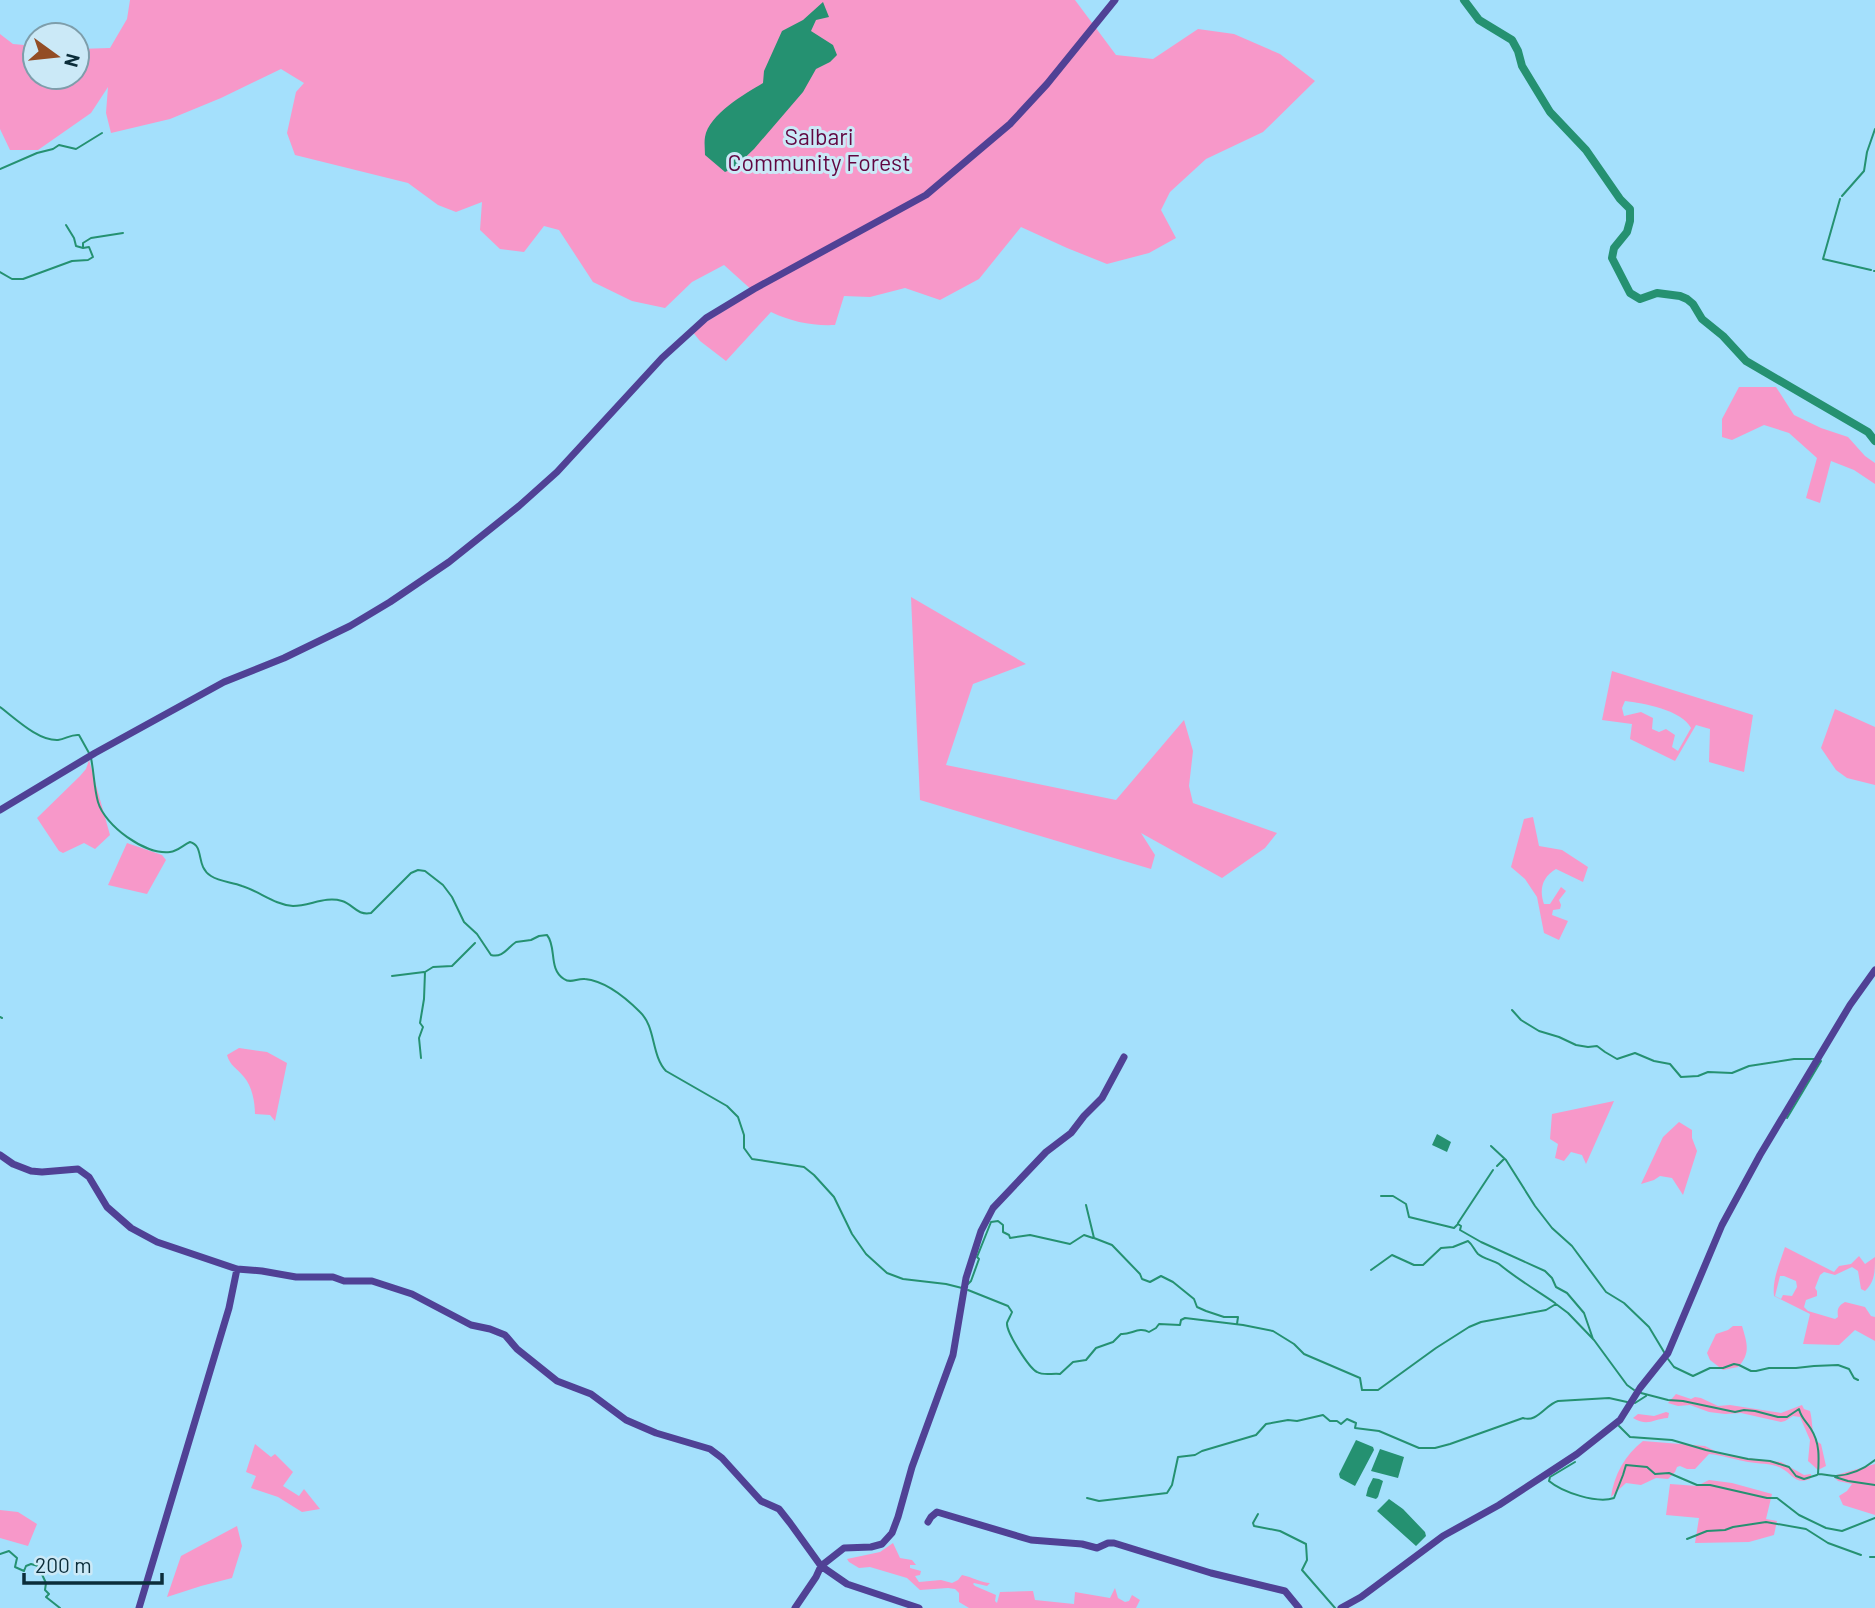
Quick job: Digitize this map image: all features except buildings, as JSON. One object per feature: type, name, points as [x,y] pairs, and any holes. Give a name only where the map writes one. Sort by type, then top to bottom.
[{"type":"street","points":[[0,810],[86,758],[224,682],[284,659],[350,626],[449,562],[557,472],[662,358],[706,318],[937,187],[1010,124],[1047,84],[1115,0]]},
{"type":"street","points":[[1341,1608],[1361,1597],[1449,1532],[1499,1505],[1617,1424],[1666,1355],[1722,1225],[1753,1167],[1850,1005],[1875,970]]},
{"type":"street","points":[[794,1608],[817,1577],[821,1566],[844,1548],[882,1544],[892,1533],[912,1467],[953,1355],[966,1278],[981,1231],[993,1208],[1046,1152],[1071,1133],[1102,1098],[1124,1058]]},
{"type":"street","points":[[0,1155],[31,1171],[78,1169],[89,1177],[107,1207],[131,1228],[157,1242],[237,1269],[296,1277],[334,1276],[344,1281],[372,1281],[412,1294],[471,1325],[505,1335],[517,1349],[557,1381],[590,1394],[626,1420],[656,1433],[710,1449],[722,1458],[761,1501],[779,1509],[821,1566],[847,1584],[919,1608]]},
{"type":"street","points":[[139,1608],[229,1308],[237,1269]]},
{"type":"street","points":[[928,1522],[937,1512],[1031,1540],[1082,1544],[1097,1548],[1114,1543],[1211,1573],[1285,1591],[1299,1608]]},
{"type":"green space","name":"Salbari Community Forest","points":[[130,0],[1075,0],[1116,55],[1153,59],[1198,29],[1234,34],[1280,54],[1315,81],[1263,132],[1206,159],[1170,192],[1161,210],[1176,238],[1149,253],[1107,264],[1021,227],[979,279],[940,300],[905,288],[870,297],[844,296],[835,325],[802,323],[771,312],[726,361],[700,341],[692,331],[754,292],[724,265],[692,282],[665,308],[632,301],[593,282],[559,230],[544,226],[524,252],[500,249],[480,230],[482,202],[456,212],[438,205],[408,183],[295,155],[287,133],[296,92],[304,83],[281,69],[170,119],[111,133],[106,113],[108,87],[91,113],[38,150],[10,150],[0,129],[0,34],[13,44],[21,45],[21,91],[91,91],[91,49],[110,48],[127,19]]},
{"type":"green space","points":[[1739,387],[1776,387],[1794,415],[1848,437],[1875,463],[1875,484],[1854,470],[1831,461],[1820,503],[1806,498],[1817,458],[1789,433],[1764,425],[1732,440],[1722,437],[1722,419]]},
{"type":"green space","points":[[911,597],[1026,664],[973,684],[946,765],[1116,800],[1184,720],[1193,751],[1189,786],[1193,803],[1277,833],[1265,848],[1222,878],[1141,833],[1155,855],[1151,869],[920,800]]},
{"type":"green space","points":[[1612,671],[1753,715],[1744,772],[1709,762],[1710,729],[1696,725],[1675,761],[1630,739],[1632,724],[1602,720]],"holes":[[[1625,701],[1661,708],[1686,722],[1691,728],[1678,751],[1672,747],[1675,735],[1666,729],[1659,732],[1652,729],[1653,718],[1641,712],[1624,716],[1622,708]]]},
{"type":"green space","points":[[1835,709],[1875,727],[1875,785],[1847,778],[1836,770],[1821,748]]},
{"type":"green space","points":[[89,760],[110,835],[95,849],[84,843],[63,853],[37,818],[80,776]]},
{"type":"green space","points":[[1533,817],[1539,846],[1562,850],[1588,867],[1583,882],[1556,869],[1543,884],[1544,904],[1550,904],[1561,887],[1566,891],[1559,900],[1560,909],[1553,910],[1552,915],[1568,921],[1559,940],[1544,933],[1537,897],[1525,879],[1511,867],[1524,819]]},
{"type":"green space","points":[[127,843],[162,855],[166,860],[147,894],[108,885]]},
{"type":"green space","points":[[239,1048],[267,1052],[287,1063],[275,1121],[270,1115],[255,1114],[249,1085],[227,1055]]},
{"type":"green space","points":[[1614,1101],[1586,1164],[1582,1155],[1571,1152],[1564,1161],[1555,1158],[1558,1144],[1550,1139],[1552,1114]]},
{"type":"green space","points":[[1679,1122],[1692,1130],[1697,1151],[1683,1195],[1672,1178],[1660,1176],[1641,1184],[1663,1137]]},
{"type":"green space","points":[[1785,1247],[1834,1272],[1839,1266],[1851,1264],[1859,1256],[1865,1264],[1875,1257],[1873,1280],[1865,1291],[1861,1289],[1858,1271],[1852,1267],[1835,1275],[1824,1272],[1815,1288],[1817,1296],[1806,1300],[1804,1307],[1808,1311],[1835,1319],[1838,1317],[1838,1308],[1845,1302],[1865,1307],[1871,1316],[1875,1317],[1875,1341],[1855,1330],[1839,1345],[1803,1344],[1810,1314],[1774,1296],[1775,1277]],"holes":[[[1780,1276],[1796,1281],[1797,1287],[1792,1296],[1783,1295],[1781,1299],[1775,1296]]]},
{"type":"green space","points":[[1733,1326],[1742,1326],[1746,1343],[1745,1357],[1738,1367],[1723,1370],[1710,1360],[1707,1353],[1716,1334]]},
{"type":"green space","points":[[1676,1394],[1691,1399],[1701,1398],[1718,1406],[1730,1405],[1781,1413],[1802,1405],[1810,1411],[1814,1437],[1821,1444],[1826,1466],[1818,1470],[1808,1461],[1810,1440],[1800,1417],[1793,1416],[1781,1422],[1741,1413],[1709,1412],[1690,1405],[1668,1403]]},
{"type":"green space","points":[[1669,1413],[1668,1418],[1650,1422],[1633,1418],[1638,1414],[1654,1416]]},
{"type":"green space","points":[[1643,1441],[1705,1446],[1723,1455],[1781,1462],[1804,1475],[1811,1474],[1811,1477],[1801,1481],[1777,1466],[1709,1454],[1695,1469],[1680,1466],[1668,1479],[1656,1478],[1641,1485],[1626,1483],[1611,1497],[1621,1466]]},
{"type":"green space","points":[[255,1444],[271,1457],[275,1454],[293,1472],[283,1486],[299,1496],[304,1489],[320,1509],[302,1512],[278,1497],[251,1488],[256,1476],[246,1472]]},
{"type":"green space","points":[[1875,1464],[1875,1515],[1843,1505],[1839,1496],[1852,1484],[1838,1481],[1833,1476]]},
{"type":"green space","points":[[1709,1480],[1772,1494],[1766,1519],[1777,1521],[1774,1535],[1749,1542],[1695,1543],[1699,1518],[1666,1515],[1670,1484],[1697,1486]]},
{"type":"green space","points":[[0,1510],[18,1512],[37,1524],[28,1546],[0,1538]]},
{"type":"green space","points":[[237,1526],[242,1546],[232,1578],[167,1597],[181,1556]]},
{"type":"green space","points":[[893,1543],[900,1558],[912,1560],[916,1565],[910,1565],[910,1568],[921,1571],[920,1575],[915,1576],[919,1582],[941,1580],[952,1583],[962,1575],[966,1576],[990,1583],[987,1586],[973,1584],[996,1595],[997,1603],[1000,1592],[1033,1591],[1035,1600],[1074,1604],[1075,1592],[1110,1598],[1115,1588],[1118,1598],[1125,1602],[1129,1601],[1132,1595],[1140,1600],[1136,1608],[969,1608],[959,1602],[959,1593],[955,1589],[920,1590],[907,1578],[870,1567],[859,1568],[847,1559],[880,1552]]},
{"type":"shaded area","points":[[823,2],[829,17],[816,20],[811,31],[833,45],[837,55],[816,69],[803,92],[754,149],[734,168],[725,172],[705,155],[705,139],[713,120],[763,83],[764,71],[782,31],[803,20]]},
{"type":"shaded area","points":[[1437,1134],[1451,1142],[1447,1152],[1432,1145]]},
{"type":"shaded area","points":[[1356,1440],[1373,1447],[1374,1450],[1355,1486],[1340,1478],[1339,1474]]},
{"type":"shaded area","points":[[1380,1449],[1404,1457],[1398,1478],[1371,1471]]},
{"type":"shaded area","points":[[1373,1478],[1383,1481],[1376,1499],[1366,1496]]},
{"type":"shaded area","points":[[1389,1499],[1425,1532],[1426,1536],[1416,1546],[1377,1511]]},
{"type":"waterway","points":[[1464,0],[1479,20],[1512,40],[1522,66],[1550,112],[1586,150],[1630,209],[1627,232],[1614,248],[1612,258],[1630,293],[1640,299],[1657,293],[1687,299],[1702,319],[1723,336],[1746,361],[1868,432],[1875,441]]},
{"type":"waterway","points":[[1842,196],[1864,171],[1875,129]]},
{"type":"waterway","points":[[0,169],[59,145],[76,149],[102,133]]},
{"type":"waterway","points":[[1840,199],[1823,259],[1871,270]]},
{"type":"waterway","points":[[0,272],[12,279],[23,279],[72,261],[93,257],[89,247],[76,246],[66,225]]},
{"type":"waterway","points":[[83,248],[83,243],[91,238],[123,233]]},
{"type":"waterway","points":[[0,707],[43,737],[58,740],[79,735],[89,753]]},
{"type":"waterway","points":[[91,758],[98,802],[117,829],[138,844],[160,852],[170,852],[190,842],[195,844],[206,872],[218,880],[248,888],[286,905],[299,906],[336,900],[346,902],[359,911],[371,913],[411,873],[425,871],[443,885],[464,922],[477,934],[491,955],[502,954],[516,942],[547,935],[559,975],[569,981],[593,980],[622,996],[634,1007],[649,1025],[658,1057],[666,1071],[727,1106],[738,1117],[744,1135],[744,1148],[752,1159],[804,1167],[814,1175],[834,1197],[852,1234],[866,1254],[887,1273],[903,1279],[962,1288]]},
{"type":"waterway","points":[[421,1058],[419,1038],[423,1027],[420,1023],[425,972],[433,967],[452,966],[475,943]]},
{"type":"waterway","points":[[392,976],[424,972]]},
{"type":"waterway","points":[[1512,1010],[1521,1020],[1539,1031],[1576,1045],[1597,1046],[1617,1059],[1635,1053],[1670,1064],[1681,1077],[1698,1076],[1708,1072],[1732,1073],[1749,1066],[1794,1059],[1814,1059]]},
{"type":"waterway","points":[[1787,1118],[1821,1061]]},
{"type":"waterway","points":[[1491,1146],[1506,1160],[1552,1228],[1572,1246],[1606,1292],[1624,1303],[1649,1327],[1664,1352]]},
{"type":"waterway","points":[[1497,1166],[1504,1159]]},
{"type":"waterway","points":[[1458,1223],[1493,1170]]},
{"type":"waterway","points":[[1381,1196],[1393,1196],[1406,1204],[1409,1217],[1454,1228],[1458,1224],[1461,1226],[1460,1230],[1481,1242],[1545,1271],[1556,1287],[1567,1293],[1584,1313],[1593,1339]]},
{"type":"waterway","points":[[1086,1205],[1094,1238],[1112,1245],[1142,1279],[1150,1282],[1161,1276],[1194,1299],[1197,1307],[1224,1317],[1238,1317],[1237,1324]]},
{"type":"waterway","points":[[968,1284],[991,1222],[998,1221],[1003,1225],[1003,1232],[1010,1238],[1030,1235],[1070,1244],[1084,1235],[1093,1238]]},
{"type":"waterway","points":[[1371,1270],[1392,1255],[1414,1265],[1423,1265],[1441,1248],[1468,1241],[1480,1256],[1499,1264],[1555,1303]]},
{"type":"waterway","points":[[968,1290],[1008,1306],[1012,1312],[1007,1323],[1010,1334],[1029,1364],[1040,1373],[1060,1374],[1073,1362],[1086,1360],[1096,1348],[1113,1342],[1121,1334],[1142,1330],[1149,1332],[1159,1324],[1180,1325],[1185,1318],[1273,1331],[1304,1354],[1360,1378],[1362,1390],[1378,1390],[1469,1327],[1481,1322],[1546,1310],[1556,1304],[1594,1340],[1627,1385],[1634,1390]]},
{"type":"waterway","points":[[1668,1359],[1674,1367],[1693,1376],[1710,1368],[1723,1368],[1734,1364],[1751,1371],[1838,1365],[1849,1369],[1858,1380]]},
{"type":"waterway","points":[[1641,1393],[1735,1412],[1755,1411],[1778,1417],[1787,1417],[1799,1409],[1816,1440],[1818,1474],[1847,1474],[1862,1469],[1875,1460]]},
{"type":"waterway","points":[[1635,1403],[1646,1396]]},
{"type":"waterway","points":[[1087,1498],[1099,1501],[1167,1493],[1172,1485],[1178,1457],[1195,1455],[1256,1435],[1266,1424],[1288,1420],[1297,1421],[1323,1415],[1330,1421],[1341,1424],[1347,1419],[1356,1423],[1355,1428],[1379,1431],[1419,1448],[1435,1448],[1523,1418],[1533,1418],[1558,1401],[1609,1398],[1627,1402]]},
{"type":"waterway","points":[[1619,1426],[1630,1437],[1672,1440],[1706,1450],[1770,1461],[1789,1467],[1796,1476],[1804,1479],[1817,1475]]},
{"type":"waterway","points":[[1575,1462],[1550,1477],[1549,1481],[1571,1493],[1589,1498],[1614,1498],[1626,1465],[1647,1467],[1655,1474],[1669,1473],[1697,1485],[1777,1498],[1799,1515],[1826,1528],[1842,1531],[1875,1518]]},
{"type":"waterway","points":[[1835,1477],[1875,1485]]},
{"type":"waterway","points":[[1258,1514],[1254,1526],[1280,1531],[1306,1544],[1307,1560],[1302,1570],[1335,1608]]},
{"type":"waterway","points":[[1687,1539],[1707,1531],[1766,1522],[1806,1529],[1828,1543],[1861,1555]]},
{"type":"waterway","points":[[0,1554],[9,1551],[17,1558],[15,1567],[24,1571],[26,1566],[31,1564],[38,1566],[46,1583],[45,1590],[49,1594],[46,1597],[60,1608]]},
{"type":"waterway","points":[[1870,1557],[1875,1557]]}]
